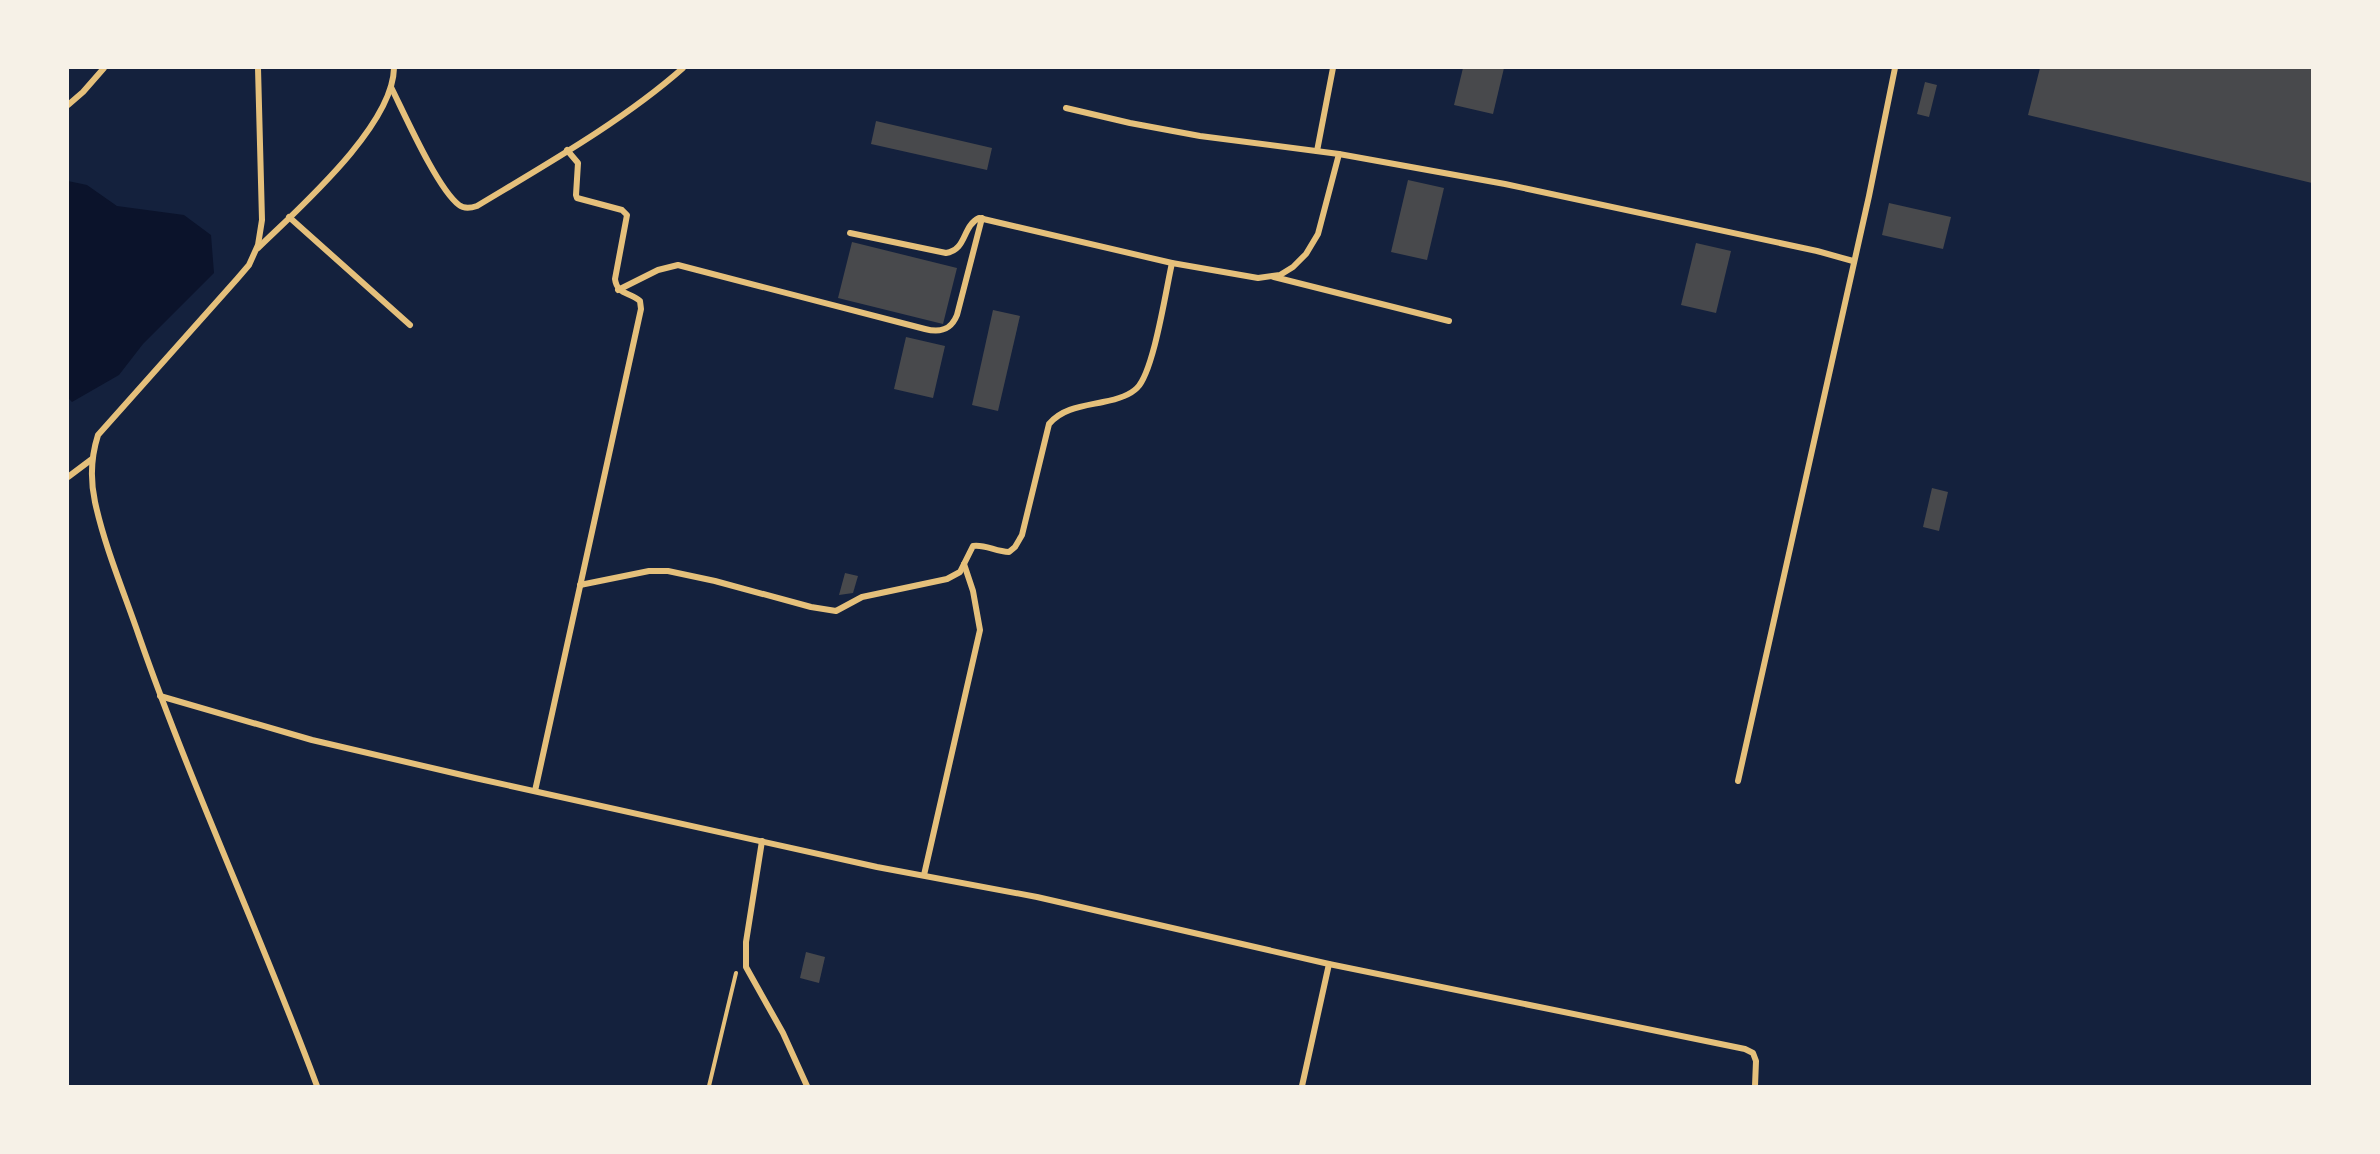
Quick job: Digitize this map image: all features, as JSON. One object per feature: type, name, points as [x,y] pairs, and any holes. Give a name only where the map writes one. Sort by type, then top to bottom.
[{"type":"street","points":[[68,105],[104,68]]},
{"type":"street","points":[[258,68],[262,220],[256,250],[249,265],[98,435],[92,459],[92,472],[95,501],[103,530],[160,696],[317,1086]]},
{"type":"street","points":[[256,250],[343,160],[377,119],[392,87],[394,68]]},
{"type":"street","points":[[392,87],[445,188],[460,206],[469,208],[477,206],[567,150],[626,111],[683,68]]},
{"type":"street","points":[[1317,151],[1334,68]]},
{"type":"street","points":[[1738,782],[1853,261],[1893,68]]},
{"type":"street","points":[[1066,108],[1191,135],[1339,154],[1505,184],[1817,251],[1853,261]]},
{"type":"street","points":[[567,150],[578,164],[577,198],[622,210],[627,216],[615,279],[618,290]]},
{"type":"street","points":[[850,233],[946,253],[954,252],[959,248],[972,223],[982,218],[1172,263],[1258,278],[1280,275],[1293,267],[1306,254],[1318,234],[1339,154]]},
{"type":"street","points":[[289,217],[410,325]]},
{"type":"street","points":[[618,290],[658,270],[678,264],[925,329],[942,331],[951,326],[957,315],[982,218]]},
{"type":"street","points":[[580,585],[649,571],[668,572],[715,581],[811,607],[836,611],[862,597],[947,579],[960,572],[973,546],[981,545],[1001,552],[1009,552],[1022,535],[1049,424],[1056,416],[1073,409],[1130,394],[1138,387],[1151,357],[1172,263]]},
{"type":"street","points":[[1271,276],[1449,321]]},
{"type":"street","points":[[535,791],[641,309],[640,301],[636,297],[618,290]]},
{"type":"street","points":[[68,477],[92,459]]},
{"type":"street","points":[[924,875],[980,630],[974,591],[964,564]]},
{"type":"street","points":[[160,696],[312,740],[535,791],[762,841],[1037,897],[1329,964],[1745,1049],[1753,1053],[1756,1061],[1755,1086]]},
{"type":"street","points":[[762,841],[745,958],[750,975],[783,1033],[807,1086]]},
{"type":"street","points":[[1302,1086],[1329,964]]},
{"type":"path","points":[[709,1086],[732,983],[737,969],[745,958]]},
{"type":"water","points":[[68,181],[87,185],[117,206],[184,215],[211,235],[214,273],[143,344],[119,375],[72,402],[68,398]]},
{"type":"building","points":[[1463,68],[1504,68],[1493,114],[1454,105]]},
{"type":"building","points":[[2040,68],[2312,68],[2312,183],[2028,115]]},
{"type":"building","points":[[1925,82],[1937,85],[1929,117],[1917,114]]},
{"type":"building","points":[[876,121],[992,148],[987,170],[871,144]]},
{"type":"building","points":[[1408,180],[1444,188],[1427,260],[1391,252]]},
{"type":"building","points":[[1889,203],[1951,217],[1943,249],[1882,235]]},
{"type":"building","points":[[852,242],[957,268],[943,324],[838,298]]},
{"type":"building","points":[[1696,243],[1731,251],[1716,313],[1681,305]]},
{"type":"building","points":[[993,310],[1020,316],[998,411],[972,405]]},
{"type":"building","points":[[906,337],[945,346],[933,398],[894,389]]},
{"type":"building","points":[[1932,488],[1948,492],[1939,531],[1923,527]]},
{"type":"building","points":[[845,573],[858,576],[853,593],[839,595]]},
{"type":"building","points":[[806,952],[825,957],[819,983],[800,978]]}]
